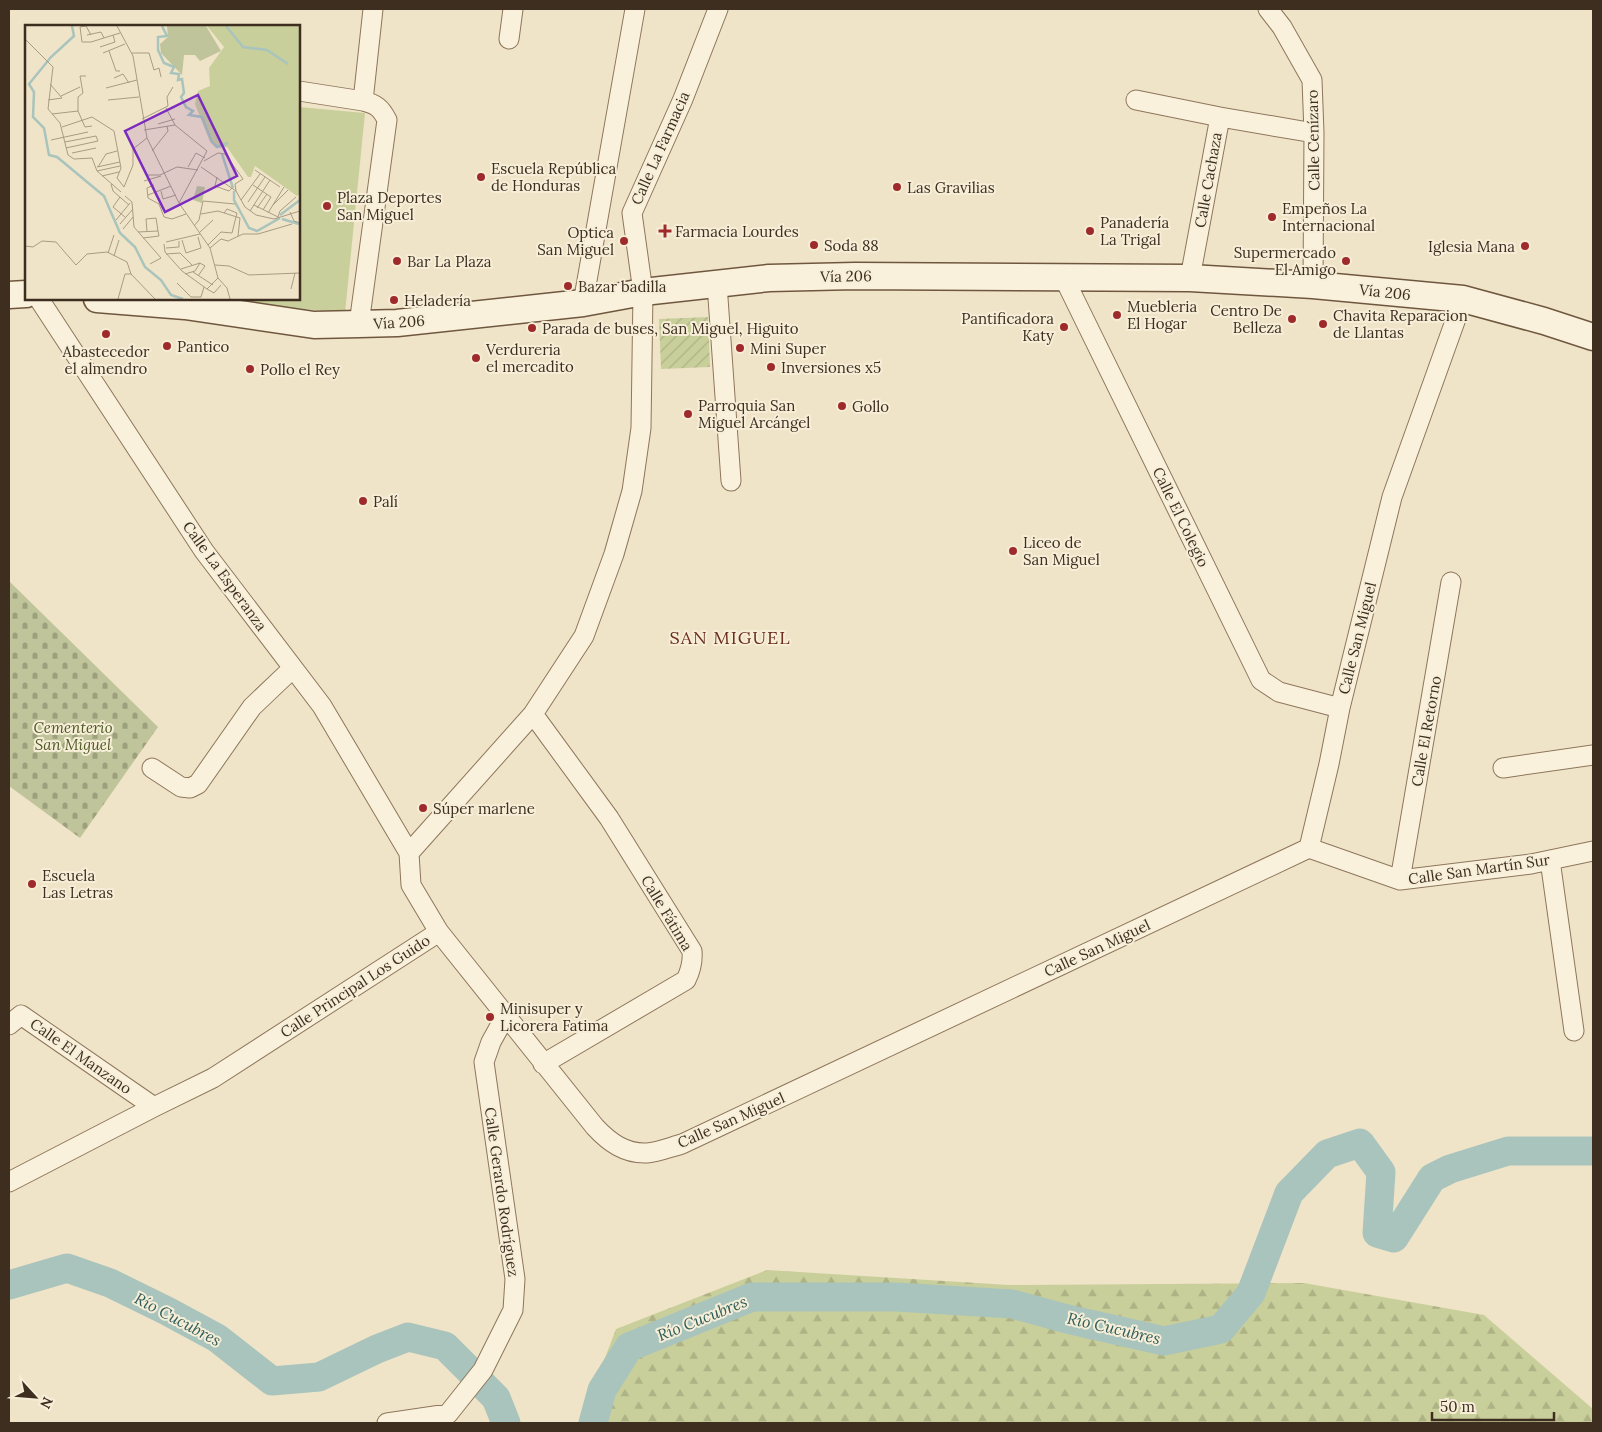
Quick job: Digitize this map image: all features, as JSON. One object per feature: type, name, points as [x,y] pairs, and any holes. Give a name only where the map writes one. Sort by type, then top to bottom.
[{"type":"main road","name":"Vía 206","points":[[119,300],[186,303],[314,325],[397,323],[584,303],[643,292],[769,278],[855,276],[1190,278],[1313,285],[1463,299],[1544,321],[1593,337]]},
{"type":"main road","points":[[9,295],[25,294]]},
{"type":"street","points":[[364,101],[373,9]]},
{"type":"street","points":[[509,39],[513,9]]},
{"type":"street","points":[[584,303],[635,9]]},
{"type":"street","name":"Calle La Farmacia","points":[[643,292],[632,213],[683,98],[718,9]]},
{"type":"street","name":"Calle Cenízaro","points":[[1268,9],[1282,27],[1312,80],[1314,133],[1313,285]]},
{"type":"street","points":[[300,91],[376,104],[384,112],[387,120],[359,324]]},
{"type":"street","points":[[1136,100],[1220,117]]},
{"type":"street","name":"Calle Cachaza","points":[[1190,278],[1220,117],[1314,133]]},
{"type":"street","name":"Calle El Colegio","points":[[1064,278],[1261,680],[1279,692],[1340,708]]},
{"type":"street","points":[[717,284],[730,481]]},
{"type":"street","points":[[409,852],[533,714],[584,636],[614,554],[632,490],[642,428],[643,292]]},
{"type":"street","name":"Calle San Miguel","points":[[438,932],[543,1064],[609,1142],[627,1150],[647,1153],[682,1144],[1309,848],[1340,708],[1392,497],[1463,299]]},
{"type":"street","name":"Calle La Esperanza","points":[[40,300],[204,552],[322,706],[409,852]]},
{"type":"street","name":"Calle El Retorno","points":[[1400,880],[1451,582]]},
{"type":"street","points":[[152,768],[181,787],[190,788],[198,784],[252,707],[293,668]]},
{"type":"street","name":"Calle Fátima","points":[[533,714],[609,818],[692,951],[693,961],[691,971],[686,980],[543,1064]]},
{"type":"street","points":[[1503,768],[1593,755]]},
{"type":"street","name":"Calle San Martín Sur","points":[[1309,848],[1400,880],[1531,864],[1593,851]]},
{"type":"street","name":"Calle Principal Los Guido","points":[[9,1182],[213,1078],[438,932],[411,885],[409,852]]},
{"type":"street","points":[[1550,860],[1574,1031]]},
{"type":"street","name":"Calle El Manzano","points":[[9,1026],[21,1015],[154,1107]]},
{"type":"street","name":"Calle Gerardo Rodríguez","points":[[387,1423],[448,1414],[483,1370],[513,1310],[515,1279],[484,1062],[491,1042],[506,1016]]},
{"type":"green space","name":"Plaza Deportes San Miguel","points":[[300,107],[365,113],[345,313],[210,300],[300,300]]},
{"type":"green space","points":[[708,317],[710,367],[661,369],[659,319]]},
{"type":"green space","name":"Cementerio San Miguel","points":[[9,581],[158,727],[80,838],[9,786]]},
{"type":"green space","points":[[767,1270],[1009,1285],[1304,1283],[1484,1315],[1593,1409],[1593,1423],[580,1423],[616,1329]]},
{"type":"waterway","name":"Río Cucubres","points":[[593,1423],[602,1390],[629,1347],[752,1297],[896,1297],[1012,1304],[1067,1319],[1164,1341],[1221,1329],[1251,1293],[1289,1193],[1327,1154],[1360,1143],[1381,1172],[1377,1233],[1394,1238],[1432,1178],[1450,1169],[1508,1151],[1593,1151]]},
{"type":"waterway","name":"Río Cucubres","points":[[9,1285],[67,1268],[110,1283],[217,1338],[272,1381],[319,1377],[377,1349],[408,1337],[445,1346],[471,1372]]},
{"type":"waterway","name":"Río Cucubres","points":[[482,1384],[496,1398],[506,1423]]},
{"type":"place","name":"Escuela República de Honduras","points":[[481,177]]},
{"type":"place","name":"Las Gravilias","points":[[897,187]]},
{"type":"place","name":"Plaza Deportes San Miguel","points":[[327,206]]},
{"type":"place","name":"Empeños La Internacional","points":[[1272,217]]},
{"type":"place","name":"Farmacia Lourdes","points":[[665,231]]},
{"type":"place","name":"Panadería La Trigal","points":[[1090,231]]},
{"type":"place","name":"Optica San Miguel","points":[[624,241]]},
{"type":"place","name":"Soda 88","points":[[814,245]]},
{"type":"place","name":"Iglesia Mana","points":[[1525,246]]},
{"type":"place","name":"Bar La Plaza","points":[[397,261]]},
{"type":"place","name":"Supermercado El Amigo","points":[[1346,261]]},
{"type":"place","name":"Bazar badilla","points":[[568,286]]},
{"type":"place","name":"Heladería","points":[[394,300]]},
{"type":"place","name":"Muebleria El Hogar","points":[[1117,315]]},
{"type":"place","name":"Centro De Belleza","points":[[1292,319]]},
{"type":"place","name":"Chavita Reparacion de Llantas","points":[[1323,324]]},
{"type":"place","name":"Pantificadora Katy","points":[[1064,327]]},
{"type":"place","name":"Parada de buses, San Miguel, Higuito","points":[[532,328]]},
{"type":"place","name":"Abastecedor el almendro","points":[[106,334]]},
{"type":"place","name":"Pantico","points":[[167,346]]},
{"type":"place","name":"Mini Super","points":[[740,348]]},
{"type":"place","name":"Verdureria el mercadito","points":[[476,358]]},
{"type":"place","name":"Inversiones x5","points":[[771,367]]},
{"type":"place","name":"Pollo el Rey","points":[[250,369]]},
{"type":"place","name":"Gollo","points":[[842,406]]},
{"type":"place","name":"Parroquia San Miguel Arcángel","points":[[688,414]]},
{"type":"place","name":"Palí","points":[[363,501]]},
{"type":"place","name":"Liceo de San Miguel","points":[[1013,551]]},
{"type":"place","name":"Súper marlene","points":[[423,808]]},
{"type":"place","name":"Escuela Las Letras","points":[[32,884]]},
{"type":"place","name":"Minisuper y Licorera Fatima","points":[[490,1017]]},
{"type":"district","name":"SAN MIGUEL","points":[[730,637]]}]
